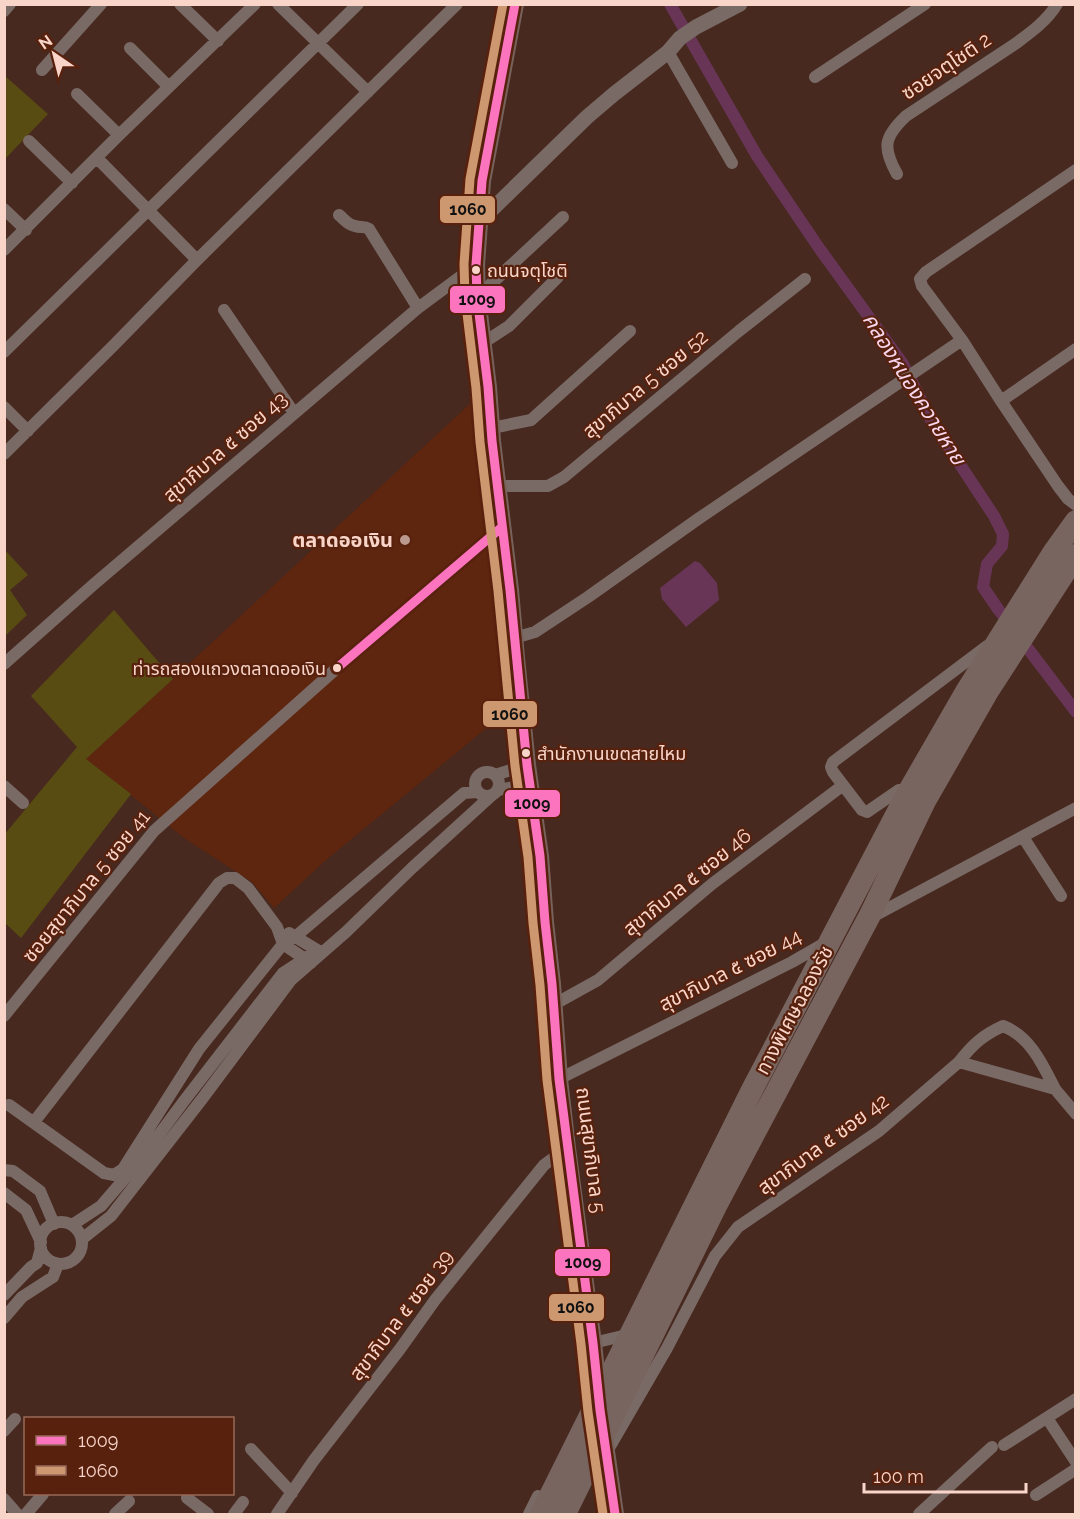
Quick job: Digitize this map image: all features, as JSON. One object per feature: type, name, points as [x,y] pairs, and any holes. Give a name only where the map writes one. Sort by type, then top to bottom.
[{"type":"highway","name":"ทางพิเศษฉลองรัช","points":[[541,1515],[752,1090],[907,794],[974,680],[1053,553],[1076,521]]},
{"type":"highway","name":"ทางพิเศษฉลองรัช","points":[[565,1515],[717,1204],[870,915],[925,801],[988,691],[1076,555]]},
{"type":"main road","name":"ถนนสุขาภิบาล 5","points":[[513,5],[482,181],[476,265],[477,297],[527,765],[540,856],[559,1078],[615,1515]]},
{"type":"street","points":[[4,11],[10,4]]},
{"type":"street","points":[[42,70],[101,4]]},
{"type":"street","points":[[180,4],[218,41]]},
{"type":"street","points":[[4,250],[255,4]]},
{"type":"street","points":[[278,4],[368,92]]},
{"type":"street","points":[[4,352],[358,4]]},
{"type":"street","points":[[4,454],[457,4]]},
{"type":"street","points":[[479,222],[587,117],[668,52],[680,38],[740,4]]},
{"type":"street","points":[[815,77],[925,4]]},
{"type":"street","name":"ซอยจตุโชติ 2","points":[[897,174],[889,161],[886,150],[893,128],[906,116],[1015,44],[1046,19],[1057,4]]},
{"type":"street","points":[[130,48],[169,87]]},
{"type":"street","points":[[668,52],[732,163]]},
{"type":"street","points":[[77,94],[119,135]]},
{"type":"street","points":[[29,141],[72,183]]},
{"type":"street","points":[[97,158],[197,260]]},
{"type":"street","points":[[1076,170],[926,272],[920,279],[922,286],[962,340],[1058,486],[1076,505]]},
{"type":"street","points":[[4,209],[26,230]]},
{"type":"street","points":[[339,214],[348,224],[369,229],[418,308]]},
{"type":"street","points":[[477,297],[563,217]]},
{"type":"street","name":"สุขาภิบาล ๕ ซอย 43","points":[[4,664],[93,585],[418,308],[476,265]]},
{"type":"street","points":[[483,343],[509,326],[558,277]]},
{"type":"street","name":"สุขาภิบาล 5 ซอย 52","points":[[498,486],[548,486],[564,477],[805,279]]},
{"type":"street","points":[[224,310],[294,413]]},
{"type":"street","points":[[492,428],[531,420],[630,331]]},
{"type":"street","points":[[514,638],[535,632],[962,340]]},
{"type":"street","points":[[1001,401],[1076,349]]},
{"type":"street","points":[[4,407],[28,431]]},
{"type":"street","name":"ซอยสุขาภิบาล 5 ซอย 41","points":[[4,1016],[153,831],[337,668],[502,527]]},
{"type":"street","points":[[899,790],[867,812],[862,810],[833,772],[831,768],[833,762],[987,646]]},
{"type":"street","points":[[495,775],[527,765]]},
{"type":"street","points":[[82,1239],[111,1216],[291,980],[308,961],[346,932],[495,793],[499,782],[495,775],[484,772],[477,777],[475,785],[477,792]]},
{"type":"street","points":[[9,1105],[104,1173],[114,1174],[123,1169],[199,1049],[283,944],[295,937],[464,793],[477,792],[484,796],[530,784]]},
{"type":"street","points":[[4,786],[23,803]]},
{"type":"street","name":"สุขาภิบาล ๕ ซอย 46","points":[[553,1005],[598,980],[712,884],[842,786]]},
{"type":"street","name":"สุขาภิบาล ๕ ซอย 44","points":[[559,1078],[792,962],[902,900],[1076,808]]},
{"type":"street","points":[[1023,837],[1061,896]]},
{"type":"street","points":[[34,1122],[219,883],[227,878],[235,878],[248,888],[277,927],[283,944],[308,961]]},
{"type":"street","points":[[277,927],[319,951]]},
{"type":"street","points":[[72,1225],[101,1206],[138,1163],[283,973],[308,961]]},
{"type":"street","name":"สุขาภิบาล ๕ ซอย 42","points":[[607,1452],[667,1348],[715,1256],[738,1227],[879,1131],[959,1062],[971,1047],[988,1033],[1003,1026],[1014,1030],[1040,1058],[1055,1089]]},
{"type":"street","points":[[959,1062],[1055,1089],[1076,1114]]},
{"type":"street","name":"สุขาภิบาล ๕ ซอย 39","points":[[277,1515],[314,1460],[435,1300],[544,1164],[567,1148]]},
{"type":"street","points":[[4,1170],[13,1171],[40,1191],[54,1224]]},
{"type":"street","points":[[4,1193],[26,1210],[41,1245],[46,1258],[51,1262],[69,1263],[81,1251],[82,1239],[76,1228],[60,1222],[45,1231],[41,1245],[37,1263],[8,1291],[22,1297]]},
{"type":"street","points":[[4,1318],[22,1297],[53,1277],[58,1264]]},
{"type":"street","points":[[593,1343],[643,1331],[676,1319],[685,1313]]},
{"type":"street","points":[[919,1515],[998,1446],[1076,1399]]},
{"type":"street","points":[[528,1515],[575,1428],[585,1418],[600,1410]]},
{"type":"street","points":[[1047,1418],[1076,1461]]},
{"type":"street","points":[[4,1431],[15,1419]]},
{"type":"street","points":[[251,1449],[292,1493]]},
{"type":"street","points":[[1036,1495],[1076,1469]]},
{"type":"street","points":[[26,1515],[42,1495]]},
{"type":"street","points":[[187,1498],[208,1515]]},
{"type":"street","points":[[4,1499],[17,1515]]},
{"type":"street","points":[[115,1515],[129,1501]]},
{"type":"street","points":[[234,1515],[243,1502]]},
{"type":"shaded area","points":[[5,76],[48,114],[5,159]]},
{"type":"shaded area","name":"ตลาดออเงิน","points":[[473,401],[506,712],[326,860],[274,908],[252,882],[184,838],[86,759]]},
{"type":"shaded area","points":[[4,549],[28,575],[10,590],[27,615],[5,636]]},
{"type":"shaded area","points":[[695,561],[700,563],[717,583],[719,600],[686,627],[662,599],[660,588]]},
{"type":"shaded area","points":[[114,610],[173,679],[86,759],[131,794],[21,938],[5,923],[4,835],[77,747],[31,696]]},
{"type":"waterway","name":"คลองหนองควายหาย","points":[[670,4],[757,156],[819,248],[903,364],[932,422],[994,516],[1003,534],[1002,546],[987,564],[983,587],[1076,712]]},
{"type":"transit line","name":"1060","points":[[503,4],[470,179],[464,264],[465,297],[515,766],[528,857],[547,1080],[588,1412],[603,1514]]},
{"type":"transit line","name":"1009","points":[[515,4],[482,181],[476,265],[477,297],[527,765],[540,856],[559,1079],[615,1514]]},
{"type":"transit line","name":"1009","points":[[337,668],[502,527]]},
{"type":"place","name":"ถนนจตุโชติ","points":[[476,270]]},
{"type":"place","name":"ตลาดออเงิน","points":[[405,540]]},
{"type":"place","name":"ท่ารถสองแถวงตลาดออเงิน","points":[[337,668]]},
{"type":"place","name":"สำนักงานเขตสายไหม","points":[[526,753]]}]
